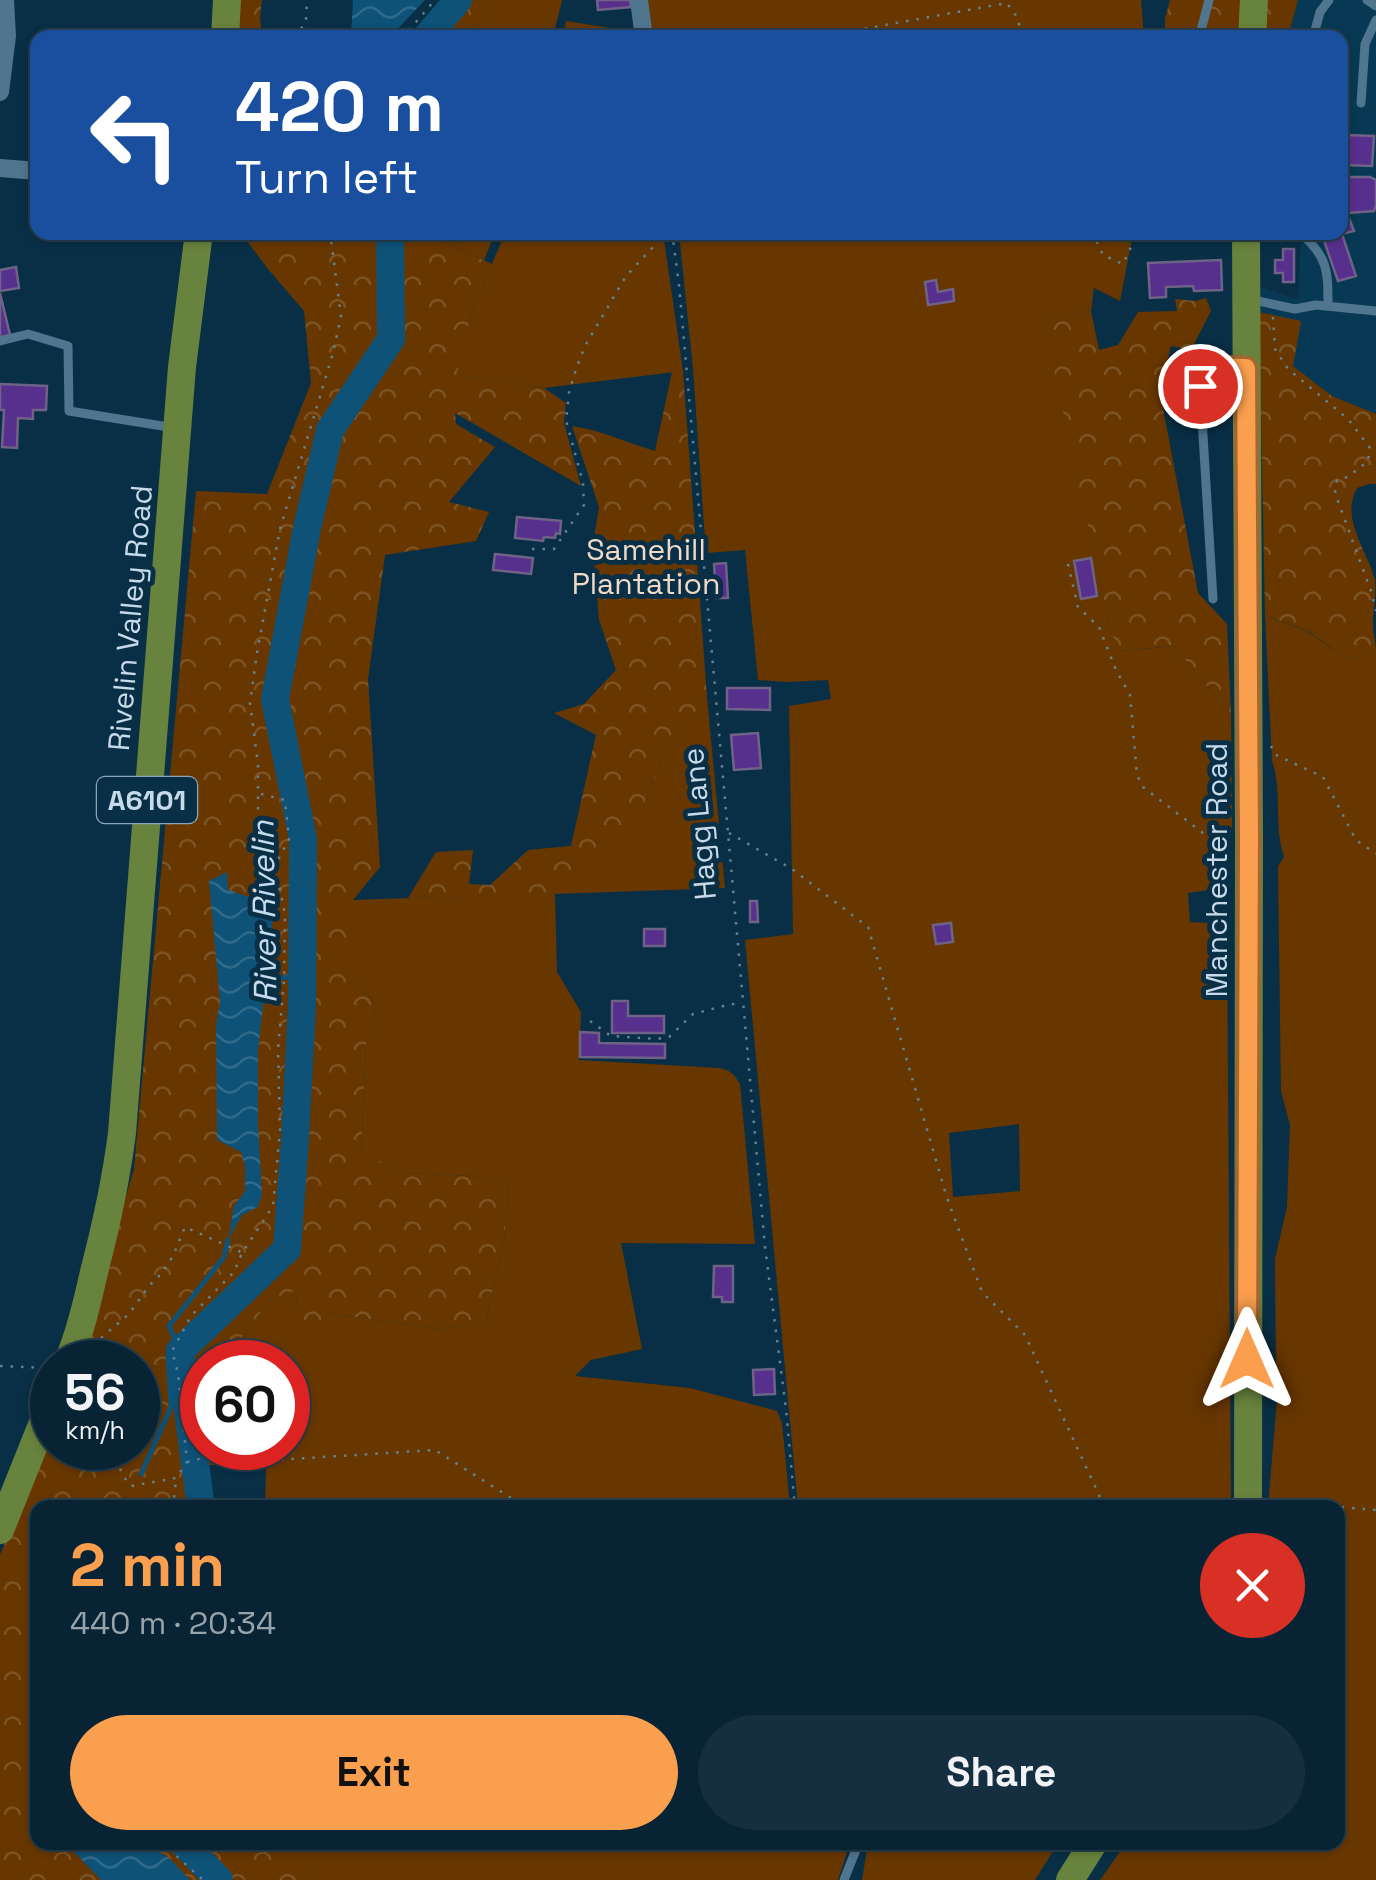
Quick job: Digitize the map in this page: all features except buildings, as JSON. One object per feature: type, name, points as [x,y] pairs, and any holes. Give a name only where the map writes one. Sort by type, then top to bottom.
[{"type":"main road","points":[[225,30],[227,0]]},
{"type":"main road","points":[[1252,30],[1254,0]]},
{"type":"main road","name":"Rivelin Valley Road","points":[[75,1340],[118,1167],[182,366],[197,240]]},
{"type":"main road","name":"Manchester Road","points":[[1248,240],[1259,300],[1246,368],[1248,1500]]},
{"type":"main road","points":[[0,1530],[30,1455]]},
{"type":"main road","points":[[1070,1880],[1089,1850]]},
{"type":"street","points":[[0,92],[8,36],[5,0]]},
{"type":"street","points":[[639,0],[643,30]]},
{"type":"street","points":[[0,168],[30,170]]},
{"type":"lane","points":[[1201,30],[1209,0]]},
{"type":"lane","points":[[1316,30],[1320,12],[1329,0]]},
{"type":"lane","points":[[1367,0],[1376,6]]},
{"type":"lane","points":[[1361,103],[1365,44],[1376,20]]},
{"type":"lane","points":[[1308,240],[1316,247],[1328,272],[1328,306]]},
{"type":"lane","points":[[1259,300],[1295,309],[1328,306],[1376,311]]},
{"type":"lane","points":[[0,341],[28,334],[68,346],[69,411],[178,429]]},
{"type":"lane","points":[[1213,599],[1200,386],[1206,374],[1215,369],[1246,368]]},
{"type":"lane","points":[[844,1880],[856,1850]]},
{"type":"path","points":[[307,0],[306,20],[301,29],[310,30]]},
{"type":"path","points":[[409,30],[435,0]]},
{"type":"path","points":[[858,30],[1008,3],[1021,30]]},
{"type":"path","points":[[180,1395],[174,1345],[191,1316],[234,1272],[273,1206],[280,1130],[278,1049],[285,914],[258,814],[258,764],[250,704],[280,529],[333,354],[340,316],[331,240]]},
{"type":"path","points":[[532,549],[554,550],[584,505],[584,483],[566,420],[569,393],[584,346],[626,276],[661,240]]},
{"type":"path","name":"Hagg Lane","points":[[670,240],[679,286],[765,1247],[794,1500]]},
{"type":"path","points":[[1096,240],[1103,255],[1124,264],[1134,240]]},
{"type":"path","points":[[1259,300],[1276,349],[1288,369],[1348,419],[1370,448],[1368,460],[1348,478],[1337,480],[1334,494],[1376,611]]},
{"type":"path","points":[[1068,564],[1078,607],[1099,627],[1130,695],[1137,775],[1143,787],[1203,832],[1249,837]]},
{"type":"path","points":[[1269,739],[1274,754],[1323,778],[1356,840],[1376,854]]},
{"type":"path","points":[[258,793],[285,800],[289,838],[275,866]]},
{"type":"path","points":[[727,832],[792,868],[868,927],[947,1198],[982,1292],[1025,1335],[1100,1500]]},
{"type":"path","points":[[590,1021],[612,1036],[657,1039],[669,1037],[693,1014],[743,1004]]},
{"type":"path","points":[[101,1340],[129,1314],[162,1273],[174,1256],[185,1227],[242,1253]]},
{"type":"path","points":[[0,1366],[30,1367]]},
{"type":"path","points":[[310,1458],[436,1450],[514,1500]]},
{"type":"path","points":[[120,1470],[131,1486],[176,1478]]},
{"type":"path","points":[[174,1500],[181,1470]]},
{"type":"path","points":[[1345,1507],[1376,1510]]},
{"type":"path","points":[[171,1850],[203,1880]]},
{"type":"shaded area","points":[[1298,0],[1376,0],[1376,414],[1332,396],[1293,366],[1259,312],[1260,287],[1298,299],[1301,240],[1348,240],[1348,30],[1290,30]]},
{"type":"green space","points":[[238,0],[262,0],[261,30],[237,30]]},
{"type":"green space","points":[[441,0],[494,0],[475,30],[418,30]]},
{"type":"green space","points":[[494,0],[562,0],[555,30],[477,29]]},
{"type":"green space","points":[[646,0],[1141,0],[1143,30],[649,30]]},
{"type":"green space","points":[[1170,0],[1298,0],[1290,30],[1165,30]]},
{"type":"green space","points":[[566,21],[623,30],[564,30]]},
{"type":"green space","points":[[246,240],[442,240],[492,264],[471,314],[457,375],[544,388],[566,403],[564,423],[581,486],[455,413],[456,424],[495,447],[449,502],[489,512],[476,541],[385,555],[368,679],[380,867],[353,900],[353,979],[377,1006],[366,1045],[361,1151],[402,1173],[472,1176],[509,1187],[504,1241],[486,1320],[441,1329],[326,1313],[324,1322],[304,1328],[296,1290],[270,1300],[240,1340],[180,1340],[180,1470],[204,1470],[207,1500],[30,1500],[30,1850],[289,1850],[303,1860],[317,1880],[0,1880],[0,1555],[33,1470],[160,1470],[160,1340],[83,1340],[134,1169],[196,491],[267,494],[311,383],[304,311]]},
{"type":"green space","points":[[443,240],[492,240],[484,260]]},
{"type":"green space","points":[[502,240],[664,240],[683,371],[544,388],[456,375],[471,314]]},
{"type":"green space","points":[[680,240],[1132,240],[1120,301],[1094,288],[1091,311],[1044,319],[1111,633],[1122,651],[1173,646],[1231,714],[1232,829],[1218,831],[1217,841],[1230,841],[1228,887],[1188,893],[1190,922],[1230,924],[1227,939],[1231,1500],[797,1500],[745,940],[793,934],[789,706],[831,699],[828,680],[758,680],[745,550],[706,553]],"holes":[[[1019,1124],[1020,1191],[953,1197],[949,1133]]]},
{"type":"green space","points":[[1206,298],[1211,311],[1191,350],[1171,346],[1160,392],[1198,593],[1227,624],[1231,714],[1173,646],[1121,651],[1111,633],[1043,319],[1091,311],[1099,350],[1118,345],[1138,312],[1177,311],[1175,299]]},
{"type":"green space","points":[[1259,312],[1301,321],[1293,366],[1332,396],[1376,414],[1376,484],[1357,488],[1352,511],[1375,580],[1376,652],[1348,660],[1308,631],[1265,615]]},
{"type":"green space","name":"Samehill Plantation","points":[[683,371],[707,697],[668,745],[643,807],[605,860],[554,894],[408,898],[436,852],[473,850],[469,884],[490,885],[528,850],[571,846],[596,735],[554,713],[584,704],[616,670],[599,620],[593,546],[599,507],[572,426],[655,451],[672,372]]},
{"type":"green space","points":[[1265,615],[1307,631],[1348,660],[1376,652],[1376,1880],[1100,1880],[1121,1850],[1345,1850],[1345,1500],[1269,1500],[1280,1390],[1276,1379],[1275,1259],[1287,1207],[1290,1125],[1281,1091],[1278,866],[1284,857],[1272,761]]},
{"type":"green space","points":[[707,697],[725,888],[555,894],[557,972],[581,1012],[579,1060],[719,1068],[736,1078],[740,1084],[755,1244],[621,1243],[642,1349],[591,1360],[575,1376],[690,1388],[777,1411],[782,1423],[789,1500],[265,1500],[266,1470],[310,1470],[310,1340],[240,1340],[270,1300],[296,1289],[297,1309],[441,1329],[486,1320],[504,1241],[509,1187],[472,1176],[402,1173],[361,1152],[366,1045],[377,1006],[353,979],[353,900],[554,893],[643,807],[668,745]]},
{"type":"green space","points":[[289,1850],[848,1850],[838,1880],[317,1880],[303,1860]]},
{"type":"green space","points":[[867,1850],[1054,1850],[1035,1880],[862,1880]]},
{"type":"water","points":[[353,0],[425,0],[397,30],[351,30]]},
{"type":"water","points":[[227,872],[228,890],[258,900],[273,916],[258,1051],[262,1194],[258,1207],[242,1215],[228,1240],[234,1206],[245,1191],[245,1165],[241,1152],[217,1140],[216,1025],[220,1002],[209,881]]},
{"type":"water","points":[[74,1850],[156,1850],[190,1880],[101,1880]]},
{"type":"waterway","name":"River Rivelin","points":[[433,30],[458,0]]},
{"type":"waterway","name":"River Rivelin","points":[[200,1500],[180,1351],[287,1249],[302,1003],[303,839],[275,699],[330,430],[391,339],[390,240]]},
{"type":"waterway","points":[[266,978],[302,977]]},
{"type":"waterway","name":"River Rivelin","points":[[141,1474],[171,1407],[168,1354],[180,1351],[169,1326],[224,1257],[228,1240]]},
{"type":"waterway","name":"River Rivelin","points":[[190,1850],[219,1880]]},
{"type":"route","points":[[1200,386],[1206,374],[1215,369],[1246,368],[1247,1359]]}]
